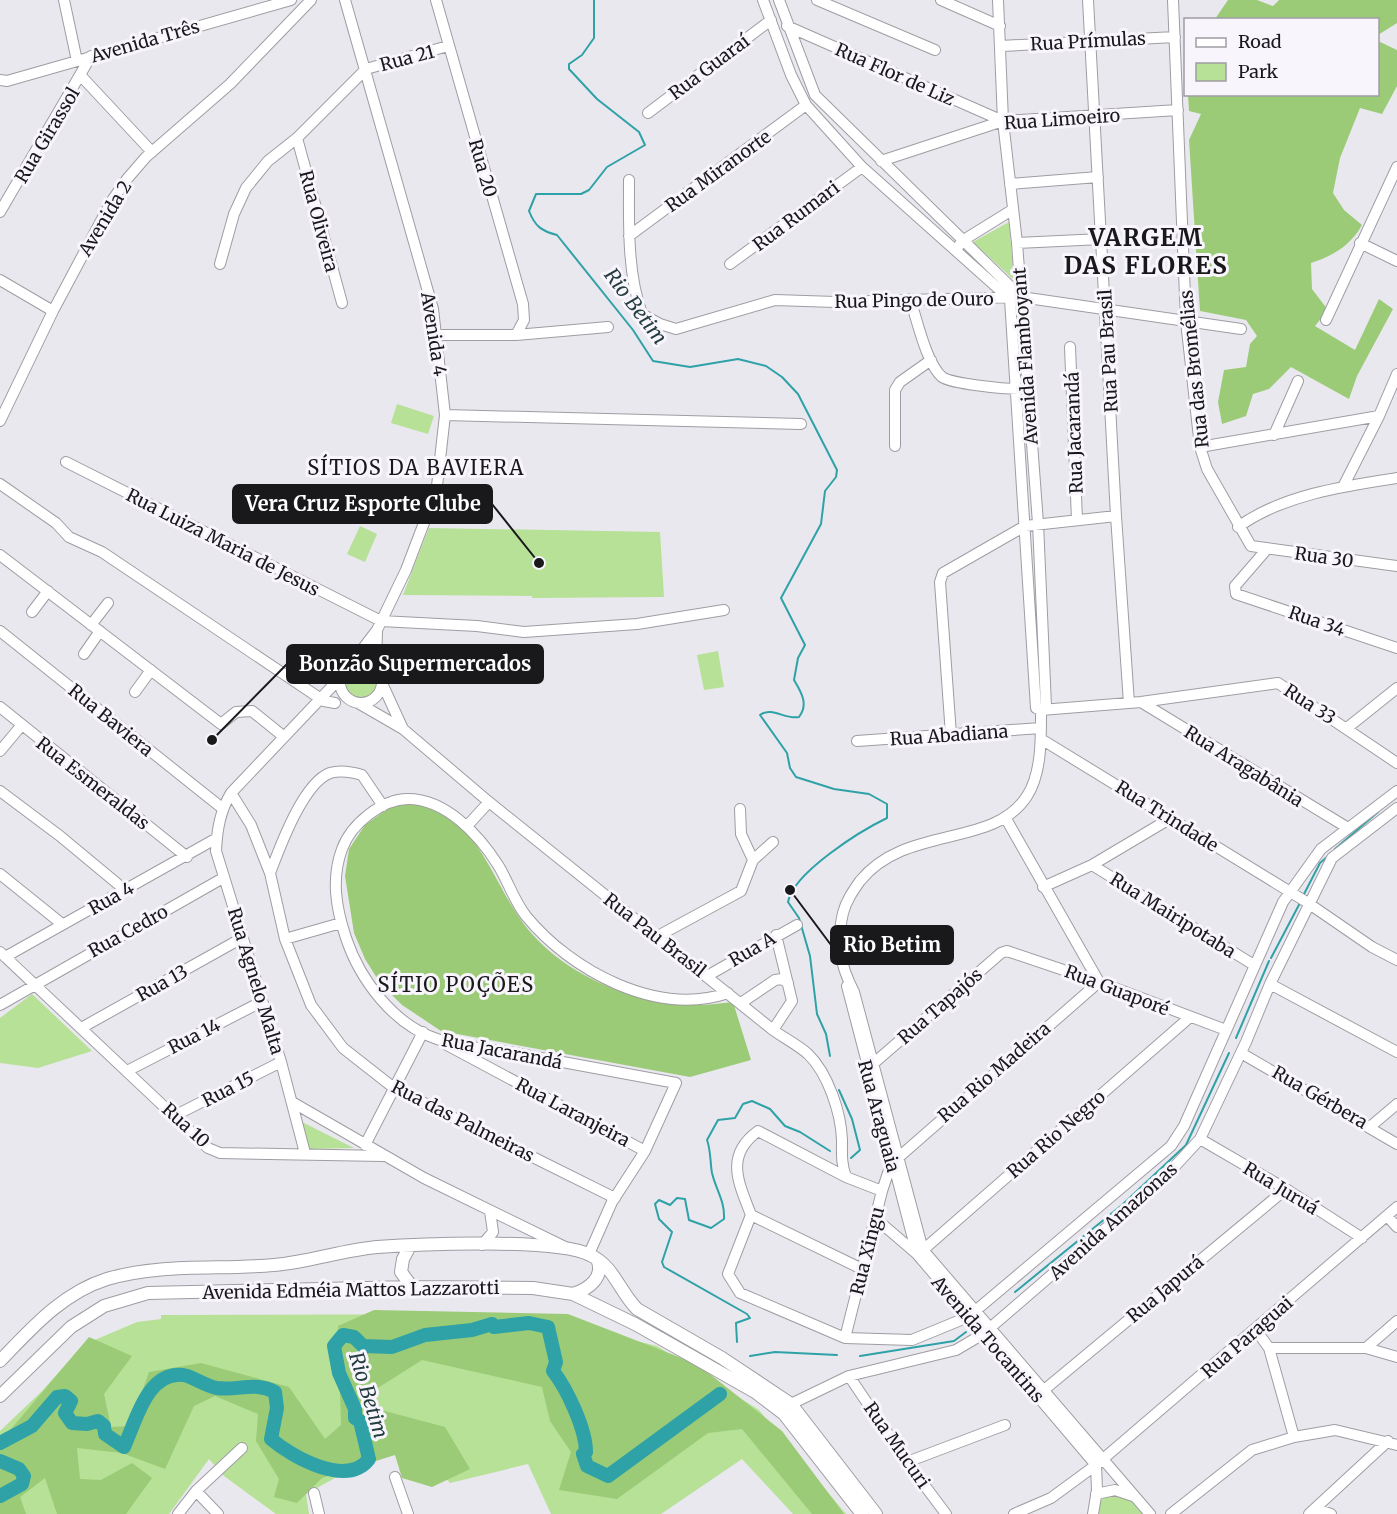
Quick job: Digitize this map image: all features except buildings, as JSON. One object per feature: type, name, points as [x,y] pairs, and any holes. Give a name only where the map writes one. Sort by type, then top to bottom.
[{"type":"main road","name":"Avenida Edméia Mattos Lazzarotti","points":[[0,1361],[43,1316],[76,1292],[106,1279],[150,1270],[275,1265],[375,1247],[482,1245],[569,1248],[593,1256]]},
{"type":"main road","points":[[410,1246],[402,1259],[401,1272],[412,1287]]},
{"type":"main road","points":[[573,1294],[591,1287],[594,1282],[598,1274],[593,1256]]},
{"type":"main road","points":[[593,1256],[608,1266],[627,1299],[637,1309],[757,1387],[791,1404],[876,1514]]},
{"type":"main road","name":"Avenida Edméia Mattos Lazzarotti","points":[[0,1396],[70,1327],[104,1306],[148,1293],[412,1287],[533,1288],[573,1294],[720,1364]]},
{"type":"main road","points":[[757,1387],[784,1414],[862,1514]]},
{"type":"street","points":[[64,0],[77,62]]},
{"type":"street","name":"Avenida Três","points":[[0,80],[7,81],[77,62],[91,56],[291,0]]},
{"type":"street","name":"Avenida 2","points":[[0,421],[53,311],[111,202],[127,179],[152,152],[230,84],[311,0]]},
{"type":"street","name":"Avenida 4","points":[[345,0],[433,309],[445,415],[436,492],[406,570],[379,625],[351,664]]},
{"type":"street","name":"Rua 20","points":[[436,0],[523,304],[524,320],[516,335]]},
{"type":"street","points":[[763,0],[794,82],[806,105],[862,167],[955,252],[1015,298]]},
{"type":"street","points":[[779,0],[815,95],[962,241],[1015,298]]},
{"type":"street","points":[[817,0],[935,50]]},
{"type":"street","points":[[941,0],[1000,26]]},
{"type":"street","name":"Avenida Flamboyant","points":[[998,0],[1003,121],[1017,243],[1015,389],[1036,708],[1041,710]]},
{"type":"street","name":"Rua Pau Brasil","points":[[1088,0],[1116,516],[1129,703]]},
{"type":"street","name":"Rua das Bromélias","points":[[1173,0],[1186,321],[1200,447],[1207,469],[1238,527],[1251,546]]},
{"type":"street","name":"Rua Guaraí","points":[[648,113],[771,20]]},
{"type":"street","name":"Rua Flor de Liz","points":[[787,26],[1003,121]]},
{"type":"street","name":"Rua Prímulas","points":[[1001,46],[1175,37]]},
{"type":"street","name":"Rua 21","points":[[366,69],[448,46]]},
{"type":"street","name":"Rua Girassol","points":[[0,212],[81,77],[91,56]]},
{"type":"street","points":[[220,264],[234,214],[246,188],[268,161],[297,138],[366,69]]},
{"type":"street","points":[[81,77],[152,152]]},
{"type":"street","name":"Rua Miranorte","points":[[629,236],[806,105]]},
{"type":"street","name":"Rua Limoeiro","points":[[880,160],[1003,121],[1178,110]]},
{"type":"street","name":"Rua Oliveira","points":[[297,138],[342,303]]},
{"type":"street","points":[[1326,320],[1397,166]]},
{"type":"street","name":"Rua Rumari","points":[[730,264],[862,167]]},
{"type":"street","points":[[1010,184],[1098,177]]},
{"type":"street","points":[[629,180],[629,236]]},
{"type":"street","points":[[955,252],[962,241],[1012,210]]},
{"type":"street","name":"Rua Pingo de Ouro","points":[[629,236],[637,302],[642,314],[660,324],[676,329],[776,300],[835,302],[1015,298],[1241,329]]},
{"type":"street","points":[[1017,243],[1102,239]]},
{"type":"street","points":[[1360,243],[1397,261]]},
{"type":"street","points":[[0,280],[53,311]]},
{"type":"street","name":"Avenida Flamboyant","points":[[1015,298],[1028,389],[1038,523],[1046,706],[1041,710]]},
{"type":"street","points":[[910,299],[932,360],[942,376],[956,383],[1028,389]]},
{"type":"street","points":[[436,334],[516,335],[608,327]]},
{"type":"street","name":"Rua Jacarandá","points":[[1070,347],[1077,520]]},
{"type":"street","points":[[895,446],[895,390],[900,382],[932,360]]},
{"type":"street","points":[[1343,487],[1379,416],[1397,374]]},
{"type":"street","points":[[1274,435],[1298,381]]},
{"type":"street","points":[[445,415],[801,424]]},
{"type":"street","points":[[1200,447],[1379,416]]},
{"type":"street","name":"Rua Luiza Maria de Jesus","points":[[66,462],[379,625]]},
{"type":"street","points":[[1238,527],[1259,512],[1343,487],[1397,478]]},
{"type":"street","points":[[0,484],[56,523],[69,537],[102,552],[320,697],[335,703]]},
{"type":"street","points":[[951,735],[941,577],[946,570],[1025,526],[1116,516]]},
{"type":"street","name":"Rua 30","points":[[1251,546],[1397,566]]},
{"type":"street","name":"Rua 34","points":[[1267,549],[1235,586],[1236,594],[1397,648]]},
{"type":"street","points":[[0,555],[221,724],[236,712],[252,711],[284,736]]},
{"type":"street","points":[[32,612],[48,591]]},
{"type":"street","points":[[84,654],[108,603]]},
{"type":"street","points":[[379,625],[477,626],[524,632],[637,624],[724,610]]},
{"type":"street","name":"Avenida 4","points":[[379,625],[379,675]]},
{"type":"street","name":"Rua Baviera","points":[[0,631],[222,808]]},
{"type":"street","points":[[379,675],[494,657]]},
{"type":"street","points":[[222,808],[231,794],[351,664],[366,662],[379,675]]},
{"type":"street","points":[[135,692],[151,670]]},
{"type":"street","points":[[302,717],[335,703],[356,702],[375,697],[379,675]]},
{"type":"street","name":"Rua Pau Brasil","points":[[379,675],[403,729]]},
{"type":"street","points":[[341,677],[344,694],[356,702]]},
{"type":"street","name":"Rua 33","points":[[1041,710],[1141,702],[1278,683],[1397,763]]},
{"type":"street","points":[[1347,728],[1397,688]]},
{"type":"street","name":"Rua Pau Brasil","points":[[356,702],[403,729],[489,802],[708,975],[773,1030],[807,1053],[824,1077],[838,1117],[842,1140],[840,1156],[846,1177]]},
{"type":"street","name":"Rua Aragabânia","points":[[1141,702],[1348,828]]},
{"type":"street","name":"Rua Esmeraldas","points":[[0,707],[187,857]]},
{"type":"street","name":"Avenida Flamboyant","points":[[854,890],[882,859],[898,850],[977,830],[1005,817],[1026,797],[1034,781],[1041,734],[1041,710]]},
{"type":"street","points":[[0,751],[21,726]]},
{"type":"street","name":"Rua Abadiana","points":[[857,741],[951,735],[1041,734]]},
{"type":"street","name":"Rua Trindade","points":[[1041,734],[1306,902],[1372,947],[1397,960]]},
{"type":"street","points":[[270,873],[295,814],[318,780],[330,773],[348,771],[362,775],[383,806]]},
{"type":"street","name":"Avenida Amazonas","points":[[845,1338],[912,1340],[968,1317],[1171,1146],[1184,1126],[1254,966],[1292,893],[1321,849],[1397,791]]},
{"type":"street","points":[[0,792],[60,836],[125,890]]},
{"type":"street","name":"Rua das Palmeiras","points":[[231,794],[251,825],[270,873],[285,939],[311,1005],[343,1048],[394,1088],[615,1198]]},
{"type":"street","name":"Rua Jacarandá","points":[[645,1151],[676,1083],[437,1039],[392,1012],[352,957],[341,922],[334,885],[343,847],[349,834],[365,818],[397,799],[422,799],[445,810],[466,826],[497,863],[526,915],[568,957],[602,977],[642,992],[679,999],[704,1000],[728,993]]},
{"type":"street","points":[[466,826],[489,802]]},
{"type":"street","name":"Rua Agnelo Malta","points":[[222,808],[216,851],[281,1062],[305,1153]]},
{"type":"street","name":"Avenida Amazonas","points":[[791,1404],[849,1376],[956,1350],[987,1331],[1164,1178],[1200,1139],[1241,1053],[1306,902],[1332,858],[1397,808]]},
{"type":"street","points":[[740,809],[741,834],[753,860]]},
{"type":"street","points":[[1005,817],[1099,982]]},
{"type":"street","points":[[1043,887],[1092,865],[1171,818]]},
{"type":"street","name":"Rua 4","points":[[2,955],[187,857],[217,838]]},
{"type":"street","points":[[658,936],[735,896],[741,891],[753,860],[773,842]]},
{"type":"street","name":"Rua Mairipotaba","points":[[1092,865],[1254,966]]},
{"type":"street","points":[[0,874],[62,924]]},
{"type":"street","name":"Rua Cedro","points":[[0,1005],[33,984],[223,878]]},
{"type":"street","name":"Rua Araguaia","points":[[854,890],[844,907],[838,942],[848,994],[920,1252]]},
{"type":"street","points":[[285,939],[341,922]]},
{"type":"street","name":"Rua A","points":[[708,975],[797,925]]},
{"type":"street","points":[[773,1030],[792,1001],[776,935]]},
{"type":"street","name":"Rua 13","points":[[83,1028],[242,938]]},
{"type":"street","name":"Rua Guaporé","points":[[1007,951],[1099,982],[1189,1018],[1226,1030]]},
{"type":"street","name":"Rua Tapajós","points":[[874,1063],[1001,953],[1007,951]]},
{"type":"street","name":"Rua 10","points":[[2,955],[83,1028],[208,1148],[220,1153],[383,1156]]},
{"type":"street","name":"Rua Araguaia","points":[[846,976],[854,992],[874,1063],[894,1160]]},
{"type":"street","points":[[741,1003],[775,980],[782,979],[788,982]]},
{"type":"street","name":"Rua Rio Madeira","points":[[894,1160],[1099,982]]},
{"type":"street","points":[[1270,984],[1397,1052]]},
{"type":"street","name":"Rua 14","points":[[127,1071],[261,1002]]},
{"type":"street","name":"Rua Rio Negro","points":[[920,1252],[1189,1018]]},
{"type":"street","points":[[365,1145],[423,1032]]},
{"type":"street","name":"Rua Laranjeira","points":[[437,1039],[645,1151]]},
{"type":"street","name":"Rua Gérbera","points":[[1241,1053],[1371,1126],[1397,1144]]},
{"type":"street","name":"Rua 15","points":[[174,1116],[281,1062]]},
{"type":"street","points":[[292,1102],[383,1156],[490,1211],[569,1248]]},
{"type":"street","points":[[1371,1126],[1397,1104]]},
{"type":"street","points":[[845,1338],[740,1293],[728,1274],[751,1215],[736,1168],[738,1157],[750,1137],[758,1131],[846,1177],[882,1191]]},
{"type":"street","name":"Rua Juruá","points":[[1200,1139],[1286,1189],[1362,1238]]},
{"type":"street","points":[[593,1256],[615,1198],[645,1151]]},
{"type":"street","name":"Rua Xingu","points":[[845,1338],[882,1191],[894,1160]]},
{"type":"street","name":"Rua Japurá","points":[[1044,1390],[1286,1189]]},
{"type":"street","name":"Rua Paraguai","points":[[1014,1514],[1051,1498],[1099,1462],[1397,1208]]},
{"type":"street","points":[[482,1245],[493,1232],[490,1211]]},
{"type":"street","points":[[751,1215],[862,1269]]},
{"type":"street","points":[[1387,1216],[1397,1227]]},
{"type":"street","name":"Avenida Tocantins","points":[[876,1218],[920,1252],[977,1310],[987,1331],[1099,1462]]},
{"type":"street","name":"Avenida Tocantins","points":[[920,1252],[968,1317],[987,1331],[1044,1390],[1099,1462]]},
{"type":"street","points":[[1366,1348],[1397,1321]]},
{"type":"street","points":[[1256,1329],[1269,1348],[1294,1437]]},
{"type":"street","points":[[1269,1348],[1366,1348],[1397,1358]]},
{"type":"street","name":"Rua Mucuri","points":[[849,1376],[906,1462],[946,1514]]},
{"type":"street","points":[[906,1462],[1005,1425]]},
{"type":"street","points":[[1171,1514],[1252,1450],[1294,1437],[1335,1430],[1393,1443]]},
{"type":"street","points":[[1312,1511],[1393,1443]]},
{"type":"street","points":[[178,1514],[196,1491],[242,1448]]},
{"type":"street","points":[[1093,1514],[1099,1462]]},
{"type":"street","points":[[1099,1462],[1150,1514]]},
{"type":"street","points":[[395,1477],[408,1514]]},
{"type":"street","points":[[1096,1494],[1115,1490],[1136,1498]]},
{"type":"street","points":[[196,1491],[218,1514]]},
{"type":"street","points":[[314,1493],[320,1514]]},
{"type":"street","points":[[1312,1511],[1331,1514]]},
{"type":"green space","points":[[1228,0],[1257,0],[1273,6],[1279,0],[1397,0],[1397,23],[1379,34],[1379,18],[1216,18]]},
{"type":"green space","points":[[1379,41],[1397,50],[1397,86],[1382,114],[1360,108],[1340,158],[1333,193],[1344,210],[1362,225],[1341,249],[1311,263],[1312,289],[1328,310],[1315,326],[1355,350],[1379,299],[1393,309],[1357,376],[1349,399],[1291,367],[1269,389],[1253,394],[1246,416],[1222,424],[1218,402],[1224,370],[1246,367],[1250,344],[1257,336],[1246,320],[1200,311],[1189,140],[1201,114],[1189,111],[1188,96],[1379,96]]},
{"type":"green space","points":[[1009,222],[1014,280],[973,242]]},
{"type":"green space","points":[[397,404],[434,416],[428,434],[391,423]]},
{"type":"green space","points":[[360,526],[377,534],[365,562],[347,554]]},
{"type":"green space","points":[[429,528],[660,532],[664,597],[532,598],[532,596],[403,595]]},
{"type":"green space","points":[[718,651],[724,687],[704,690],[697,655]]},
{"type":"green space","points":[[361,666],[372,671],[377,682],[372,693],[361,698],[350,693],[345,682],[350,671]]},
{"type":"green space","points":[[413,802],[447,815],[470,836],[521,920],[555,956],[599,982],[648,999],[673,1004],[697,1005],[733,1002],[751,1060],[690,1077],[441,1031],[402,1005],[380,983],[365,959],[354,933],[345,876],[349,849],[365,825],[393,805]]},
{"type":"green space","points":[[32,994],[92,1051],[38,1068],[0,1063],[0,1018]]},
{"type":"green space","points":[[302,1122],[354,1148],[308,1149]]},
{"type":"green space","points":[[374,1310],[568,1314],[697,1364],[782,1431],[844,1514],[812,1514],[742,1429],[708,1433],[617,1499],[559,1490],[571,1452],[550,1421],[542,1387],[422,1360],[373,1391],[381,1410],[445,1427],[470,1469],[432,1487],[402,1478],[395,1455],[322,1478],[297,1503],[274,1497],[279,1479],[256,1441],[258,1414],[215,1396],[194,1406],[165,1469],[122,1453],[77,1448],[80,1479],[101,1480],[132,1463],[152,1478],[126,1514],[57,1514],[45,1478],[20,1497],[26,1514],[0,1514],[0,1442],[89,1337],[132,1356],[104,1394],[111,1427],[130,1426],[149,1372],[201,1363],[289,1387],[325,1439],[341,1425],[338,1326]]},
{"type":"green space","points":[[528,1314],[657,1346],[759,1410],[846,1514],[793,1514],[742,1459],[661,1514],[551,1514],[528,1464],[450,1483],[431,1462],[381,1445],[344,1473],[306,1494],[309,1514],[276,1514],[224,1476],[209,1459],[169,1514],[0,1514],[0,1431],[42,1391],[83,1345],[137,1322],[161,1319],[161,1315]]},
{"type":"green space","points":[[1109,1494],[1130,1499],[1144,1514],[1097,1514],[1101,1500]]},
{"type":"waterway","name":"Rio Betim","points":[[594,0],[594,38],[582,55],[569,64],[569,69],[597,99],[639,132],[645,145],[607,167],[589,190],[581,194],[536,194],[529,211],[531,216],[539,227],[557,235],[633,330],[653,361],[690,367],[738,359],[766,366],[782,377],[798,394],[837,470],[836,477],[825,491],[821,524],[781,598],[805,645],[798,658],[794,680],[803,698],[802,712],[799,717],[789,717],[774,712],[760,715],[787,753],[790,768],[796,777],[834,789],[869,794],[887,804],[887,818],[845,843],[814,866],[802,878],[788,902],[799,918],[810,956],[817,1014],[826,1034],[830,1056]]},
{"type":"waterway","points":[[1335,849],[1378,812]]},
{"type":"waterway","points":[[1303,896],[1320,863],[1327,857]]},
{"type":"waterway","points":[[1271,958],[1301,901]]},
{"type":"waterway","points":[[1236,1038],[1269,961]]},
{"type":"waterway","points":[[1015,1292],[1122,1205],[1186,1145],[1229,1053]]},
{"type":"waterway","name":"Rio Betim","points":[[839,1090],[852,1119],[860,1150],[851,1158]]},
{"type":"waterway","name":"Rio Betim","points":[[737,1342],[736,1323],[750,1318],[747,1314],[664,1267],[662,1262],[672,1232],[659,1219],[655,1204],[659,1200],[670,1205],[677,1198],[685,1199],[689,1220],[711,1228],[724,1219],[722,1201],[712,1173],[707,1140],[718,1120],[735,1118],[743,1104],[752,1101],[770,1109],[785,1126],[800,1132],[830,1151]]},
{"type":"waterway","name":"Rio Betim","points":[[0,1443],[32,1426],[57,1397],[65,1396],[71,1401],[65,1413],[72,1423],[87,1424],[98,1421],[104,1426],[105,1434],[124,1447],[138,1412],[152,1389],[160,1381],[171,1376],[183,1375],[217,1388],[260,1387],[275,1392],[277,1408],[271,1439],[305,1461],[320,1467],[347,1471],[359,1467],[369,1459],[360,1421],[355,1418],[355,1409],[339,1373],[334,1346],[343,1335],[354,1337],[363,1346],[392,1347],[425,1335],[472,1330],[492,1324],[494,1327],[529,1323],[548,1327],[556,1362],[553,1371],[570,1398],[583,1432],[586,1452],[583,1454],[587,1466],[608,1476],[720,1394]]},
{"type":"waterway","points":[[860,1356],[954,1341],[966,1332]]},
{"type":"waterway","points":[[750,1356],[775,1352],[837,1355]]},
{"type":"waterway","name":"Rio Betim","points":[[0,1461],[19,1469],[24,1476],[22,1484],[0,1496]]},
{"type":"place","name":"Vera Cruz Esporte Clube","points":[[539,563]]},
{"type":"place","name":"Bonzão Supermercados","points":[[212,740]]},
{"type":"place","name":"Rio Betim","points":[[790,890]]},
{"type":"district","name":"VARGEM DAS FLORES","points":[[1146,251]]},
{"type":"district","name":"SÍTIOS DA BAVIERA","points":[[416,467]]},
{"type":"district","name":"SÍTIO POÇÕES","points":[[456,984]]}]
